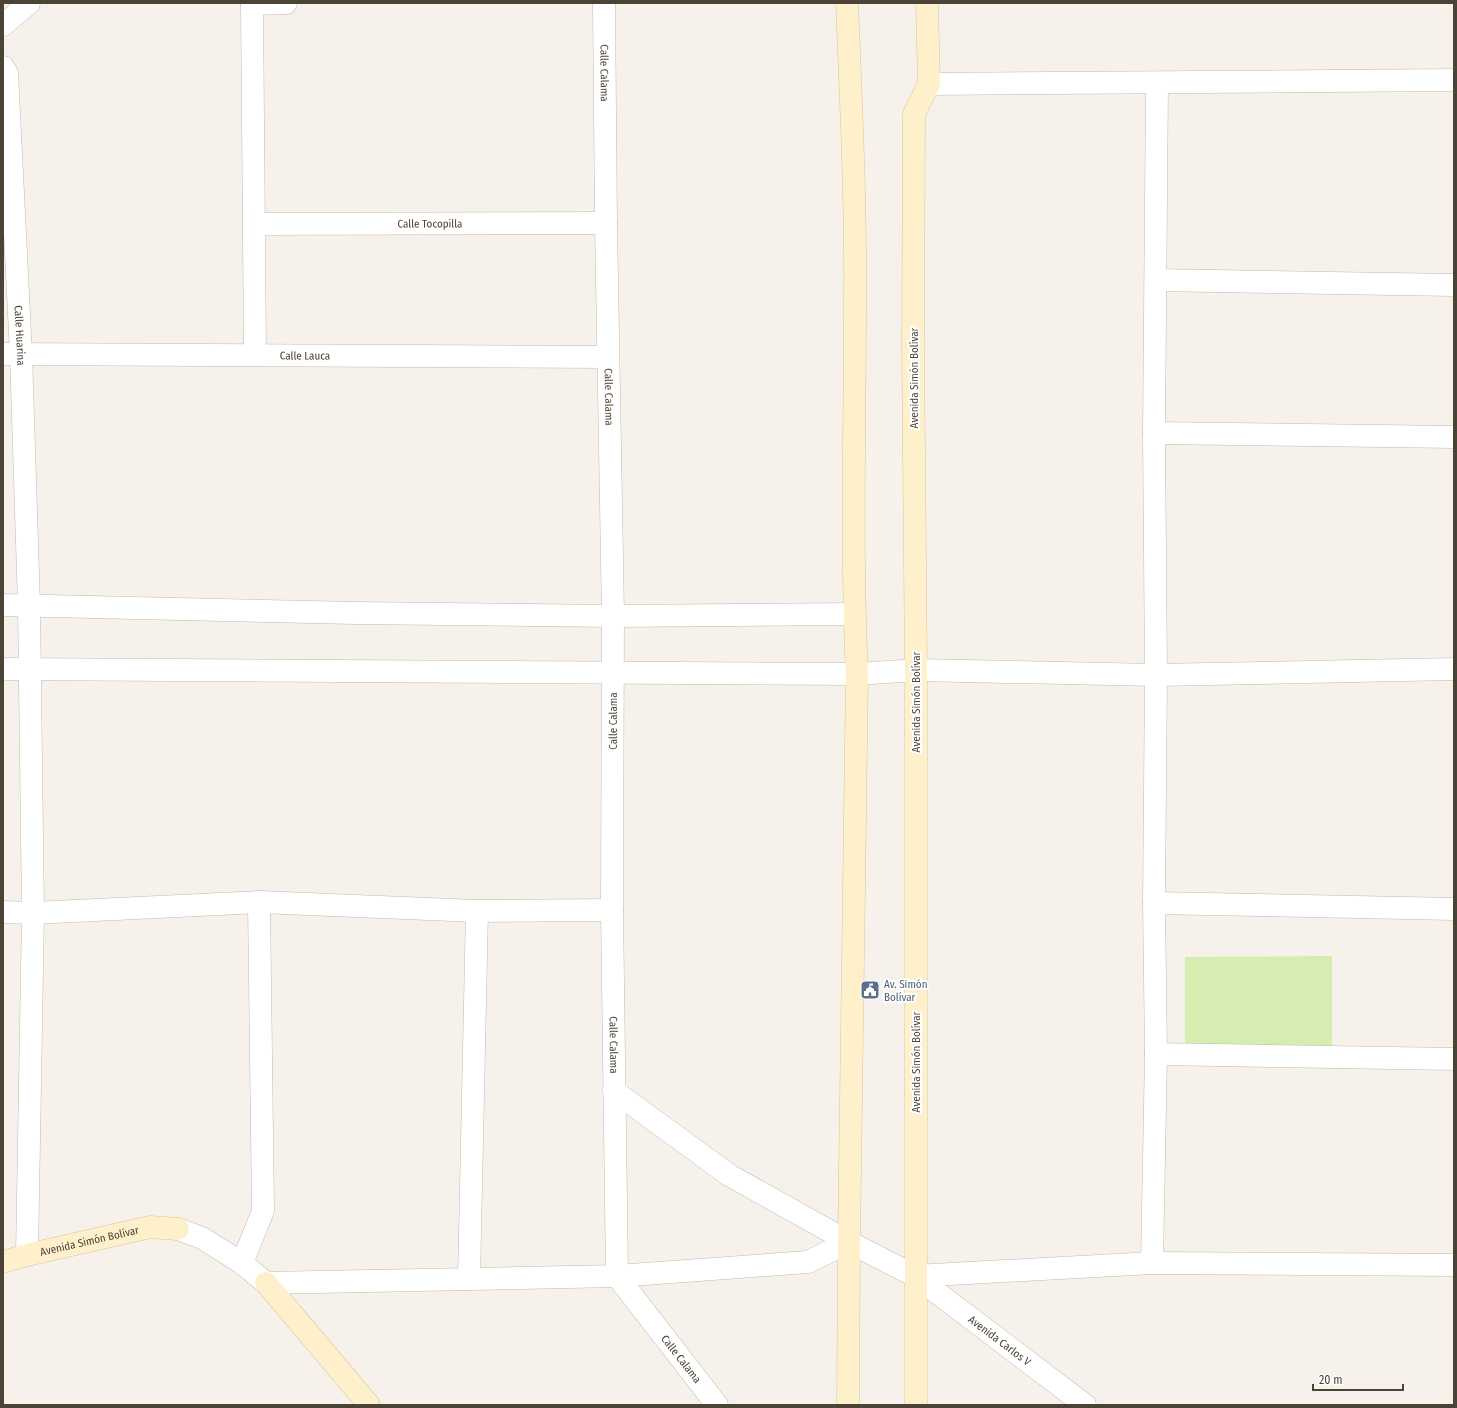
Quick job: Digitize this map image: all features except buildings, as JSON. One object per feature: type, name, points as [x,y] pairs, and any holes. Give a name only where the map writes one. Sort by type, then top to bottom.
[{"type":"street","points":[[3,25],[29,3]]},
{"type":"street","points":[[255,355],[252,3],[286,3]]},
{"type":"street","name":"Calle Calama","points":[[604,3],[606,223],[613,616],[612,910],[617,1276],[717,1405]]},
{"type":"street","points":[[848,3],[853,154],[855,300],[854,614],[857,674],[848,1405]]},
{"type":"street","name":"Avenida Simón Bolívar","points":[[916,1405],[916,670],[913,345],[914,114],[929,84],[927,3]]},
{"type":"street","name":"Calle Huarina","points":[[3,67],[7,73],[12,354],[29,605],[33,913],[26,1255]]},
{"type":"street","points":[[929,84],[1157,84],[1454,80]]},
{"type":"street","points":[[1152,1264],[1156,1054],[1154,902],[1156,675],[1154,433],[1157,84]]},
{"type":"street","name":"Calle Tocopilla","points":[[254,224],[606,223]]},
{"type":"street","points":[[1156,280],[1454,285]]},
{"type":"street","name":"Calle Lauca","points":[[12,354],[608,357]]},
{"type":"street","points":[[1154,433],[1454,437]]},
{"type":"street","points":[[3,605],[355,613],[613,616],[854,614]]},
{"type":"street","points":[[3,669],[857,674],[916,670],[1156,675],[1454,669]]},
{"type":"street","points":[[259,902],[263,1211],[242,1263],[266,1283],[369,1405]]},
{"type":"street","points":[[3,912],[33,913],[259,902],[477,911],[612,910]]},
{"type":"street","points":[[1154,902],[1454,909]]},
{"type":"street","points":[[469,1279],[477,911]]},
{"type":"street","points":[[1156,1054],[1454,1059]]},
{"type":"street","name":"Avenida Carlos V","points":[[614,1091],[729,1175],[849,1242],[915,1276],[1085,1405]]},
{"type":"street","name":"Avenida Simón Bolívar","points":[[3,1262],[26,1255],[150,1227],[178,1229],[202,1238],[242,1263]]},
{"type":"street","points":[[266,1283],[617,1276],[808,1262],[849,1242]]},
{"type":"street","points":[[915,1276],[969,1272],[1152,1264],[1454,1265]]},
{"type":"green space","points":[[1332,956],[1332,1047],[1185,1047],[1185,957]]},
{"type":"place","name":"Av. Simón Bolívar","points":[[870,990]]}]
